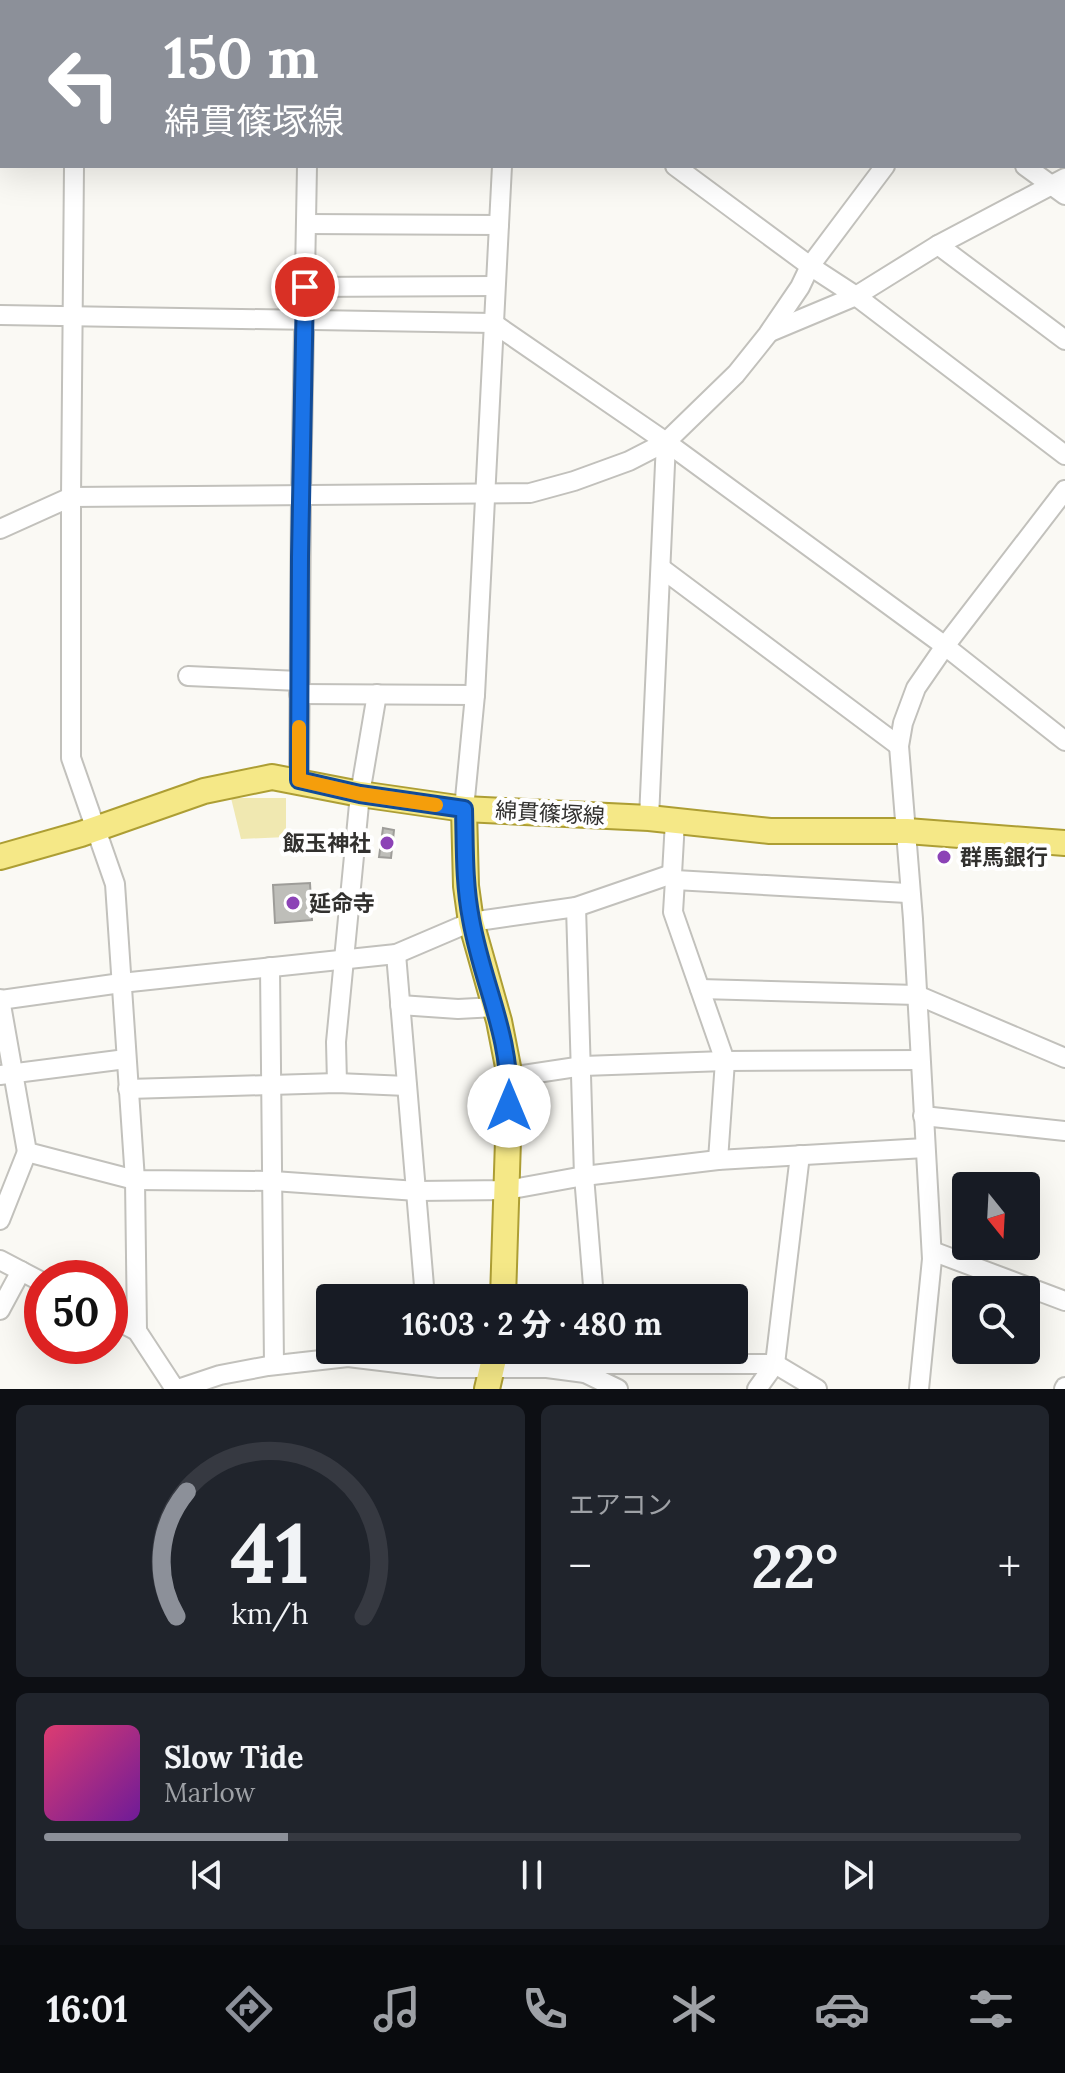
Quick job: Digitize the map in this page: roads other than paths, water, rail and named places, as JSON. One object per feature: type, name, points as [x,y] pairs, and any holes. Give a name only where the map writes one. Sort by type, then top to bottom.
[{"type":"main road","name":"綿貫篠塚線","points":[[0,857],[81,834],[204,791],[272,777],[464,809],[649,818],[770,831],[907,831],[1065,843]]},
{"type":"main road","points":[[464,809],[466,886],[471,922],[496,1007],[510,1077],[504,1284]]},
{"type":"street","points":[[74,168],[71,758],[115,884],[135,1180],[137,1331]]},
{"type":"street","points":[[299,780],[307,168]]},
{"type":"street","points":[[464,809],[475,695],[502,168]]},
{"type":"street","points":[[678,168],[810,266],[856,296],[1065,455]]},
{"type":"street","points":[[0,529],[71,497],[530,493],[629,461],[666,442],[736,374],[768,334],[800,287],[810,266],[884,168]]},
{"type":"street","points":[[1029,168],[1061,186]]},
{"type":"street","points":[[768,334],[856,296],[938,245],[1061,186]]},
{"type":"street","points":[[306,224],[499,225]]},
{"type":"street","points":[[938,245],[1065,340]]},
{"type":"street","points":[[305,287],[495,286]]},
{"type":"street","points":[[0,315],[493,323],[666,442],[945,646],[1065,741]]},
{"type":"street","points":[[649,818],[666,442]]},
{"type":"street","points":[[919,1389],[932,1255],[907,831],[899,746],[903,723],[916,688],[1065,490]]},
{"type":"street","points":[[661,568],[899,746]]},
{"type":"street","points":[[188,676],[377,694],[475,695]]},
{"type":"street","points":[[337,1083],[336,1042],[360,794],[377,694]]},
{"type":"street","points":[[675,821],[673,912],[725,1061],[718,1160]]},
{"type":"street","points":[[0,1220],[27,1152],[7,1074],[0,1000],[121,983],[396,954],[471,922],[576,907],[673,877],[907,893]]},
{"type":"street","points":[[576,907],[584,1176],[593,1284]]},
{"type":"street","points":[[396,954],[424,1284]]},
{"type":"street","points":[[270,967],[274,1365]]},
{"type":"street","points":[[700,989],[917,995],[1065,1058]]},
{"type":"street","points":[[400,1005],[458,1009],[496,1007]]},
{"type":"street","points":[[7,1074],[126,1059]]},
{"type":"street","points":[[510,1077],[583,1066],[725,1061],[920,1060]]},
{"type":"street","points":[[128,1089],[337,1083],[407,1086]]},
{"type":"street","points":[[923,1116],[1065,1131]]},
{"type":"street","points":[[27,1152],[135,1180],[273,1181],[417,1191],[507,1190],[584,1176],[718,1160],[925,1148]]},
{"type":"street","points":[[757,1389],[775,1364],[800,1155]]},
{"type":"street","points":[[932,1255],[1065,1301]]},
{"type":"street","points":[[0,1260],[24,1273]]},
{"type":"street","points":[[0,1310],[21,1271]]},
{"type":"street","points":[[128,1326],[137,1331],[176,1389],[220,1375],[316,1360]]},
{"type":"street","points":[[464,1364],[492,1369],[547,1368],[585,1373],[618,1389]]},
{"type":"street","points":[[585,1373],[600,1364],[775,1364],[817,1389]]},
{"type":"place","name":"飯玉神社","points":[[387,843]]},
{"type":"place","name":"群馬銀行","points":[[944,857]]},
{"type":"place","name":"延命寺","points":[[293,903]]}]
